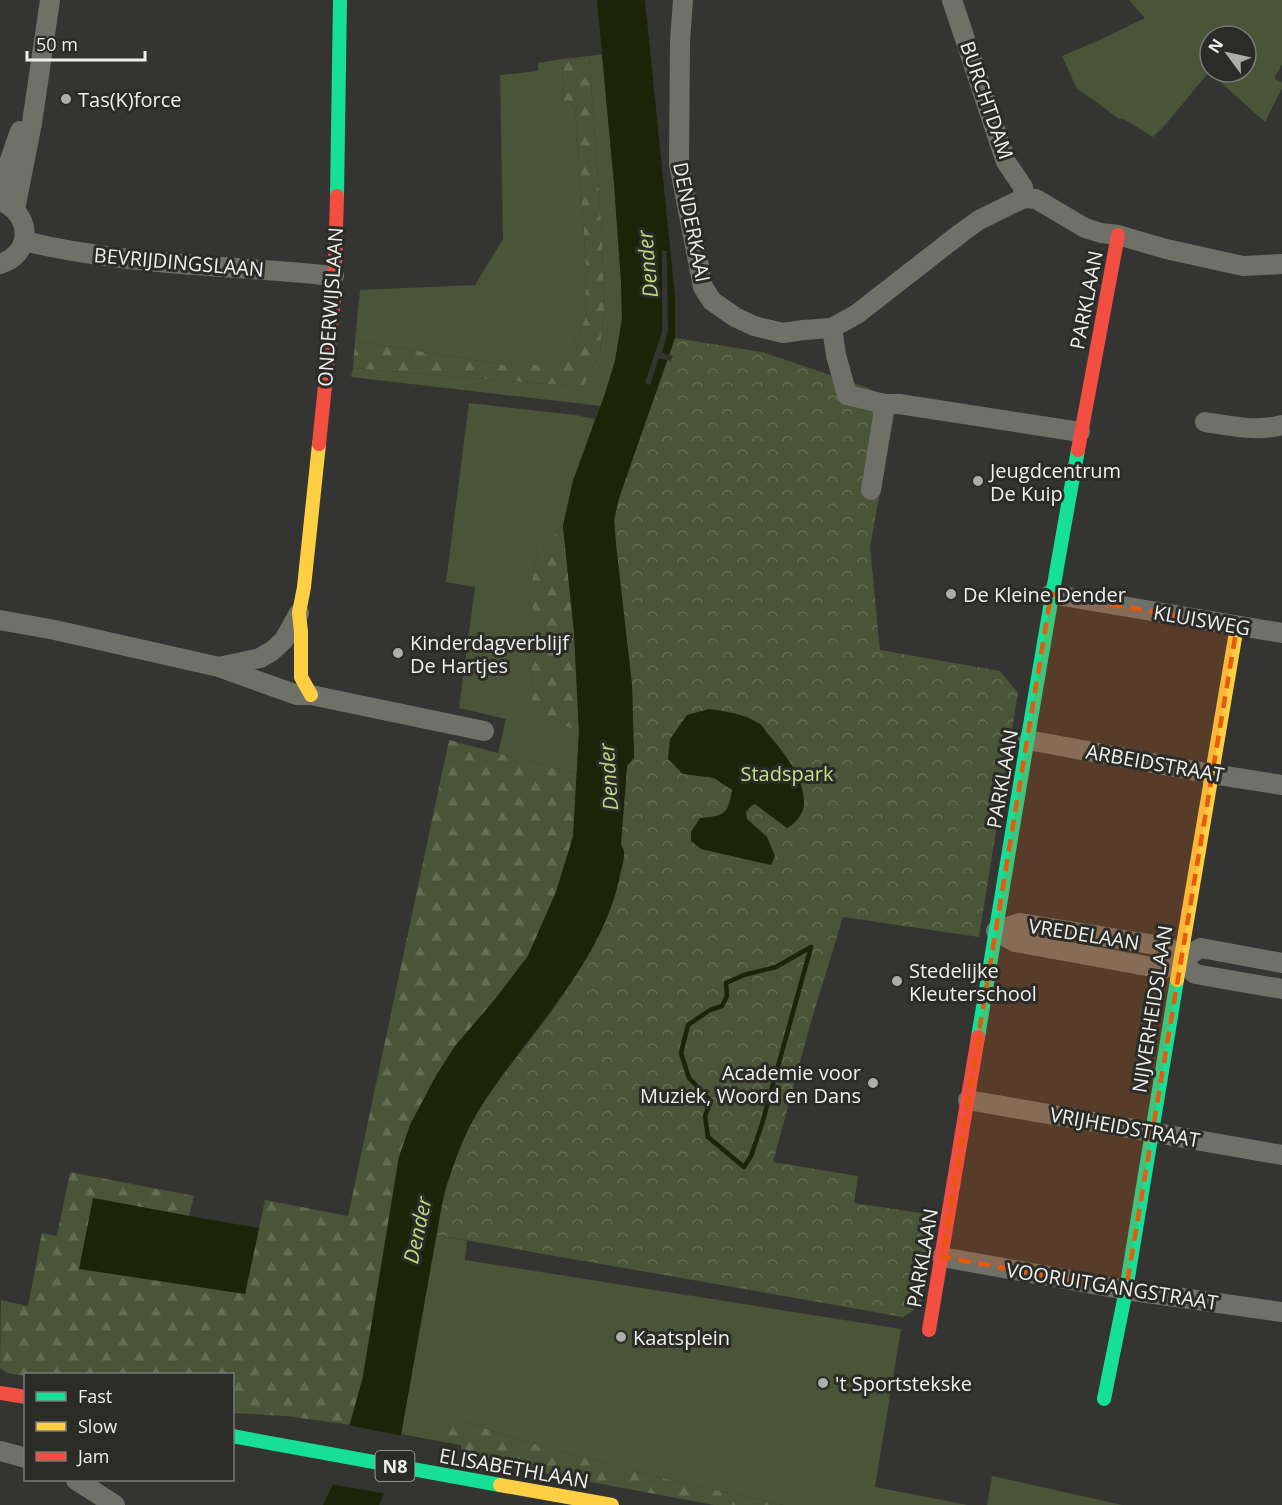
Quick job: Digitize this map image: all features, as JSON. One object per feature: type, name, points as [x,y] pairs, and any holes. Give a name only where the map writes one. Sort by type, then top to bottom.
[{"type":"street","points":[[1,267],[15,256],[24,241],[25,226],[21,217],[8,205],[32,123],[50,0]]},
{"type":"street","name":"ONDERWIJSLAAN","points":[[311,695],[301,677],[299,613],[304,587],[334,299],[340,0]]},
{"type":"street","name":"DENDERKAAI","points":[[683,0],[680,41],[679,164],[703,287],[712,301],[735,317],[754,326],[783,333],[832,328]]},
{"type":"street","name":"BURCHTDAM","points":[[952,0],[1006,162],[1023,187],[1024,198]]},
{"type":"street","points":[[0,189],[39,74]]},
{"type":"street","points":[[1080,432],[899,404],[885,404],[847,395],[836,355],[832,328],[856,314],[980,220],[1024,198],[1036,199],[1085,228],[1166,249],[1244,266],[1282,264]]},
{"type":"street","name":"PARKLAAN","points":[[929,1330],[1040,662],[1080,432],[1118,235]]},
{"type":"street","name":"BEVRIJDINGSLAAN","points":[[24,241],[85,253],[178,265],[334,276]]},
{"type":"street","points":[[871,490],[885,404]]},
{"type":"street","points":[[1205,422],[1266,428],[1282,425]]},
{"type":"street","name":"KLUISWEG","points":[[1052,594],[1282,633]]},
{"type":"street","name":"ONDERWIJSLAAN","points":[[219,667],[260,658],[272,651],[284,640],[299,613]]},
{"type":"street","name":"ONDERWIJSLAAN","points":[[0,620],[219,667],[297,695],[311,695],[484,731]]},
{"type":"street","name":"NIJVERHEIDSLAAN","points":[[1104,1399],[1126,1290],[1237,626]]},
{"type":"street","name":"ARBEIDSTRAAT","points":[[1028,740],[1282,785]]},
{"type":"street","name":"VREDELAAN","points":[[996,931],[1016,942],[1163,969],[1201,948],[1282,963]]},
{"type":"street","points":[[1180,959],[1196,974],[1282,989]]},
{"type":"street","name":"VRIJHEIDSTRAAT","points":[[968,1100],[1282,1155]]},
{"type":"street","name":"VOORUITGANGSTRAAT","points":[[942,1257],[1126,1290],[1282,1312]]},
{"type":"street","points":[[0,1392],[24,1397]]},
{"type":"street","name":"ELISABETHLAAN","points":[[234,1436],[612,1505]]},
{"type":"street","points":[[0,1451],[24,1457]]},
{"type":"street","points":[[79,1481],[115,1505]]},
{"type":"highlighted area","points":[[1051,594],[1237,626],[1126,1290],[942,1257]]},
{"type":"green space","points":[[1129,0],[1282,0],[1282,64],[1274,79],[1282,82],[1282,88],[1265,122],[1222,84],[1258,84],[1258,24],[1198,24],[1199,84],[1153,137],[1122,118],[1119,119],[1077,89],[1062,56],[1145,18]]},
{"type":"green space","points":[[602,54],[614,183],[622,319],[615,361],[601,406],[351,377],[353,368],[584,387],[600,354],[604,310],[602,236],[589,56]]},
{"type":"green space","points":[[589,56],[602,236],[604,310],[600,354],[584,387],[353,368],[355,341],[505,365],[550,365],[573,345],[585,320],[586,264],[575,105],[564,103],[562,59]]},
{"type":"green space","points":[[562,59],[564,103],[575,105],[586,264],[585,320],[573,345],[550,365],[505,365],[355,341],[360,290],[475,285],[503,239],[500,75],[538,71],[538,63]]},
{"type":"green space","name":"Stadspark","points":[[675,338],[762,352],[868,388],[880,395],[897,398],[870,547],[880,650],[1000,671],[1018,693],[979,937],[843,917],[810,1025],[773,1162],[858,1176],[854,1203],[934,1215],[921,1305],[903,1317],[436,1235],[451,1174],[468,1130],[491,1092],[571,982],[590,951],[614,897],[627,765],[634,757],[632,685],[614,520],[619,498]]},
{"type":"green space","points":[[469,403],[595,419],[573,481],[563,526],[539,550],[533,568],[531,686],[551,721],[579,731],[577,774],[498,753],[506,719],[459,708],[475,587],[446,582]]},
{"type":"green space","points":[[563,526],[574,632],[579,731],[551,721],[533,702],[531,686],[533,568],[539,550]]},
{"type":"green space","points":[[449,740],[577,774],[573,837],[556,892],[528,956],[437,1074],[410,1125],[399,1157],[363,1375],[351,1425],[286,1416],[234,1413],[234,1373],[24,1373],[24,1376],[7,1373],[0,1368],[1,1300],[28,1306],[42,1233],[57,1236],[70,1172],[194,1196],[189,1216],[93,1198],[245,1294],[265,1200],[348,1216]]},
{"type":"green space","points":[[436,1235],[467,1241],[465,1260],[901,1329],[875,1487],[968,1505],[783,1505],[675,1481],[555,1450],[462,1420],[433,1428],[433,1440],[401,1434]]},
{"type":"green space","points":[[441,1420],[462,1420],[555,1450],[675,1481],[783,1505],[714,1505],[510,1467],[461,1449],[461,1445],[433,1440],[433,1428]]},
{"type":"green space","points":[[992,1476],[1122,1505],[987,1505]]},
{"type":"water","name":"Dender","points":[[597,0],[645,0],[675,297],[675,338],[619,498],[614,520],[632,685],[634,758],[627,766],[621,844],[624,859],[609,913],[595,944],[558,1001],[496,1084],[477,1113],[458,1152],[444,1193],[399,1446],[379,1505],[323,1505],[333,1484],[363,1377],[399,1157],[410,1125],[455,1046],[528,956],[556,892],[573,837],[579,731],[574,632],[563,526],[573,481],[615,361],[622,319],[614,183]]},
{"type":"water","points":[[709,709],[741,715],[761,725],[786,757],[801,784],[803,811],[787,828],[755,804],[746,812],[747,819],[767,837],[775,856],[771,865],[701,849],[691,841],[691,832],[700,818],[724,813],[729,805],[732,790],[714,778],[683,774],[668,759],[670,739],[687,715]]},
{"type":"water","points":[[93,1198],[259,1228],[245,1294],[79,1269]]},
{"type":"pier","points":[[662,251],[667,251],[668,331],[662,353],[673,356],[671,361],[659,358],[650,385],[645,383],[662,332]]},
{"type":"pier","points":[[347,1425],[404,1436],[387,1494],[330,1484]]},
{"type":"waterway","points":[[811,947],[762,1124],[751,1156],[744,1167],[708,1137],[705,1116],[711,1101],[689,1078],[681,1053],[688,1025],[710,1010],[722,1006],[727,996],[726,983],[744,975],[776,967],[811,947]]},
{"type":"traffic: fast","points":[[337,196],[340,0]]},
{"type":"traffic: fast","points":[[978,1037],[1078,450]]},
{"type":"traffic: fast","points":[[1104,1399],[1126,1290],[1177,980]]},
{"type":"traffic: fast","points":[[234,1436],[500,1485]]},
{"type":"traffic: slow","points":[[311,695],[301,677],[299,613],[304,587],[319,444]]},
{"type":"traffic: slow","points":[[1177,980],[1237,626]]},
{"type":"traffic: slow","points":[[500,1485],[612,1505]]},
{"type":"traffic: jam","points":[[319,444],[334,299],[337,196]]},
{"type":"traffic: jam","points":[[1078,450],[1118,235]]},
{"type":"traffic: jam","points":[[929,1330],[978,1037]]},
{"type":"traffic: jam","points":[[0,1393],[24,1397]]},
{"type":"place","name":"Tas(K)force","points":[[66,99]]},
{"type":"place","name":"Jeugdcentrum De Kuip","points":[[978,481]]},
{"type":"place","name":"De Kleine Dender","points":[[951,594]]},
{"type":"place","name":"Kinderdagverblijf De Hartjes","points":[[398,653]]},
{"type":"place","name":"Stedelijke Kleuterschool","points":[[897,981]]},
{"type":"place","name":"Academie voor Muziek, Woord en Dans","points":[[873,1083]]},
{"type":"place","name":"Kaatsplein","points":[[621,1337]]},
{"type":"place","name":"'t Sportstekske","points":[[823,1383]]}]
